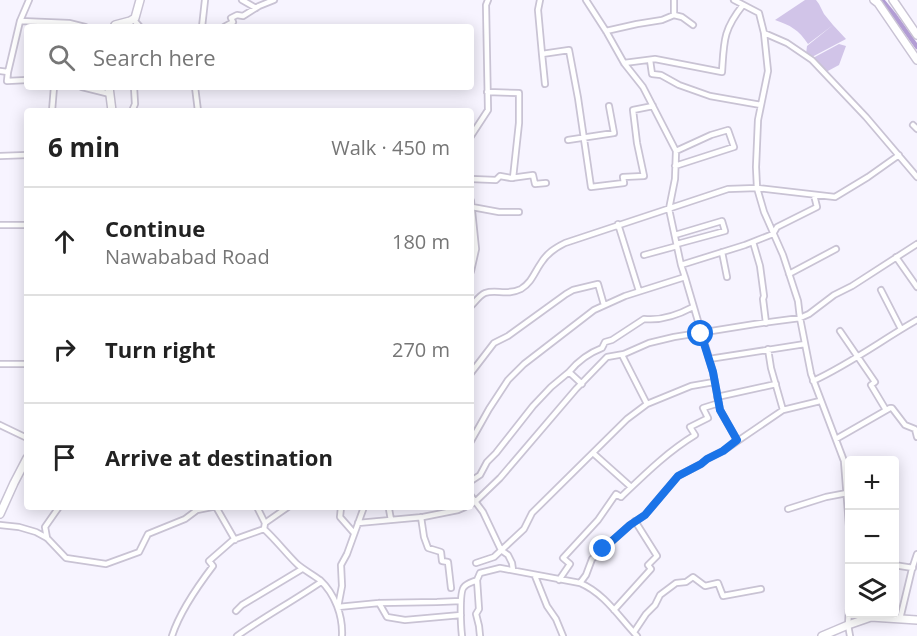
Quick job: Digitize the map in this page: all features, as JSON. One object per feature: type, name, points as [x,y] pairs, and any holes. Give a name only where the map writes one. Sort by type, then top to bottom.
[{"type":"main road","points":[[118,24],[133,19],[140,0]]},
{"type":"main road","points":[[874,0],[917,60]]},
{"type":"main road","points":[[893,0],[917,35]]},
{"type":"main road","points":[[109,91],[112,108]]},
{"type":"main road","points":[[0,514],[24,464]]},
{"type":"main road","points":[[822,636],[871,618],[917,620]]},
{"type":"street","points":[[24,80],[6,81],[20,21],[29,0]]},
{"type":"street","points":[[202,24],[205,0]]},
{"type":"street","points":[[242,0],[256,8]]},
{"type":"street","points":[[229,24],[233,22],[231,18],[237,15],[243,16],[266,2],[274,0]]},
{"type":"street","points":[[474,131],[488,110],[486,5],[488,0]]},
{"type":"street","points":[[540,0],[538,10],[545,84]]},
{"type":"street","points":[[586,0],[624,63],[643,87],[676,151],[675,179],[669,209],[681,265],[709,359],[720,410],[737,440]]},
{"type":"street","points":[[674,0],[674,15]]},
{"type":"street","points":[[734,0],[759,13],[764,33],[768,71],[758,120],[756,167],[758,188],[764,212],[783,255],[798,301],[813,381],[829,419],[845,470]]},
{"type":"street","points":[[624,63],[655,59],[723,72],[727,29],[743,5]]},
{"type":"street","points":[[606,31],[662,20],[674,15],[682,17],[693,25]]},
{"type":"street","points":[[133,19],[137,24]]},
{"type":"street","points":[[20,21],[73,24]]},
{"type":"street","points":[[764,33],[812,60],[866,117],[917,177]]},
{"type":"street","points":[[542,54],[569,50],[591,187],[624,183],[623,177],[644,176],[633,110],[653,106]]},
{"type":"street","points":[[650,60],[652,74],[661,75],[679,85],[710,96],[761,105]]},
{"type":"street","points":[[0,71],[8,72]]},
{"type":"street","points":[[52,108],[54,90]]},
{"type":"street","points":[[133,108],[134,90]]},
{"type":"street","points":[[195,90],[198,108]]},
{"type":"street","points":[[488,93],[519,93],[519,123],[513,178]]},
{"type":"street","points":[[568,140],[614,133],[609,106]]},
{"type":"street","points":[[675,166],[734,147],[728,130],[676,151]]},
{"type":"street","points":[[474,303],[484,293],[508,293],[522,288],[532,279],[552,249],[618,224],[728,189],[758,188],[835,197],[868,177],[899,154]]},
{"type":"street","points":[[0,156],[24,155]]},
{"type":"street","points":[[912,171],[917,165]]},
{"type":"street","points":[[474,179],[496,180],[500,176],[513,178],[533,175],[535,184],[546,183]]},
{"type":"street","points":[[681,265],[773,234],[777,227],[817,207],[814,195]]},
{"type":"street","points":[[474,207],[499,212],[519,212]]},
{"type":"street","points":[[644,255],[725,231],[722,221],[675,235]]},
{"type":"street","points":[[618,224],[639,291]]},
{"type":"street","points":[[0,225],[24,225]]},
{"type":"street","points":[[474,228],[476,249],[474,258]]},
{"type":"street","points":[[753,242],[760,266],[766,323]]},
{"type":"street","points":[[474,502],[523,453],[607,357],[622,355],[649,343],[800,318],[917,244]]},
{"type":"street","points":[[789,274],[836,249]]},
{"type":"street","points":[[722,252],[727,277]]},
{"type":"street","points":[[896,257],[917,287]]},
{"type":"street","points":[[474,436],[508,380],[524,364],[594,310],[625,296],[685,277]]},
{"type":"street","points":[[474,369],[494,344],[573,290],[598,284],[604,305]]},
{"type":"street","points":[[881,290],[901,329]]},
{"type":"street","points":[[474,479],[480,475],[487,462],[533,406],[576,364],[592,352],[602,348],[605,342],[612,340],[644,318],[652,320],[678,315],[693,307]]},
{"type":"street","points":[[813,381],[858,358],[917,320]]},
{"type":"street","points":[[840,331],[875,382],[871,385],[886,410]]},
{"type":"street","points":[[709,359],[805,344]]},
{"type":"street","points":[[768,350],[783,410]]},
{"type":"street","points":[[622,355],[647,404]]},
{"type":"street","points":[[0,364],[24,364]]},
{"type":"street","points":[[569,372],[582,384]]},
{"type":"street","points":[[476,562],[494,557],[524,529],[532,513],[627,419],[647,404],[691,386],[714,382]]},
{"type":"street","points":[[717,397],[776,384]]},
{"type":"street","points":[[580,583],[592,559],[645,515],[678,476],[723,451],[783,410],[820,401]]},
{"type":"street","points":[[560,580],[570,564],[563,558],[598,519],[616,494],[621,497],[678,445],[695,435],[690,427],[708,418],[703,408],[719,403]]},
{"type":"street","points":[[836,439],[892,408],[905,424],[915,429],[917,437]]},
{"type":"street","points":[[0,425],[24,437]]},
{"type":"street","points":[[593,453],[631,487]]},
{"type":"street","points":[[788,509],[826,496],[845,496]]},
{"type":"street","points":[[474,504],[483,512],[501,550],[508,555],[513,570]]},
{"type":"street","points":[[47,538],[45,527],[57,510]]},
{"type":"street","points":[[0,525],[36,532],[47,538],[66,558],[106,564],[139,552],[148,534],[185,519],[197,510]]},
{"type":"street","points":[[216,510],[235,540]]},
{"type":"street","points":[[258,510],[264,526],[302,569],[321,582],[338,607]]},
{"type":"street","points":[[172,636],[176,623],[213,566],[209,561],[235,540],[264,526],[284,510]]},
{"type":"street","points":[[341,510],[340,517],[354,533]]},
{"type":"street","points":[[342,636],[338,607],[342,586],[342,565],[363,510]]},
{"type":"street","points":[[389,510],[391,520]]},
{"type":"street","points":[[358,523],[421,517],[458,510]]},
{"type":"street","points":[[421,517],[428,548],[441,552],[442,561],[448,562],[451,588]]},
{"type":"street","points":[[614,610],[651,569],[648,565],[657,556],[635,521]]},
{"type":"street","points":[[900,619],[917,554]]},
{"type":"street","points":[[899,566],[912,568]]},
{"type":"street","points":[[480,636],[476,614],[479,609],[477,580],[480,573],[500,568],[580,583],[596,592],[635,634],[660,595],[676,583],[686,582],[693,578],[705,586],[718,583],[723,596],[761,589]]},
{"type":"street","points":[[236,611],[242,605],[302,569]]},
{"type":"street","points":[[535,576],[547,606],[556,618],[563,636]]},
{"type":"street","points":[[462,636],[461,589],[477,580]]},
{"type":"street","points":[[237,636],[321,582]]},
{"type":"street","points":[[338,607],[379,603],[461,601]]},
{"type":"street","points":[[379,603],[387,617],[405,620],[461,615]]},
{"type":"street","points":[[848,618],[850,636]]},
{"type":"shaded area","points":[[805,0],[816,0],[833,25],[808,44],[794,29],[775,20]]},
{"type":"shaded area","points":[[833,25],[846,39],[812,57],[806,54],[807,46]]},
{"type":"shaded area","points":[[839,44],[846,46],[839,65],[826,72],[813,58]]},
{"type":"waterway","points":[[882,0],[917,47]]},
{"type":"route","points":[[603,549],[645,515],[678,476],[723,451],[737,440],[720,410],[713,372],[701,334]]}]
